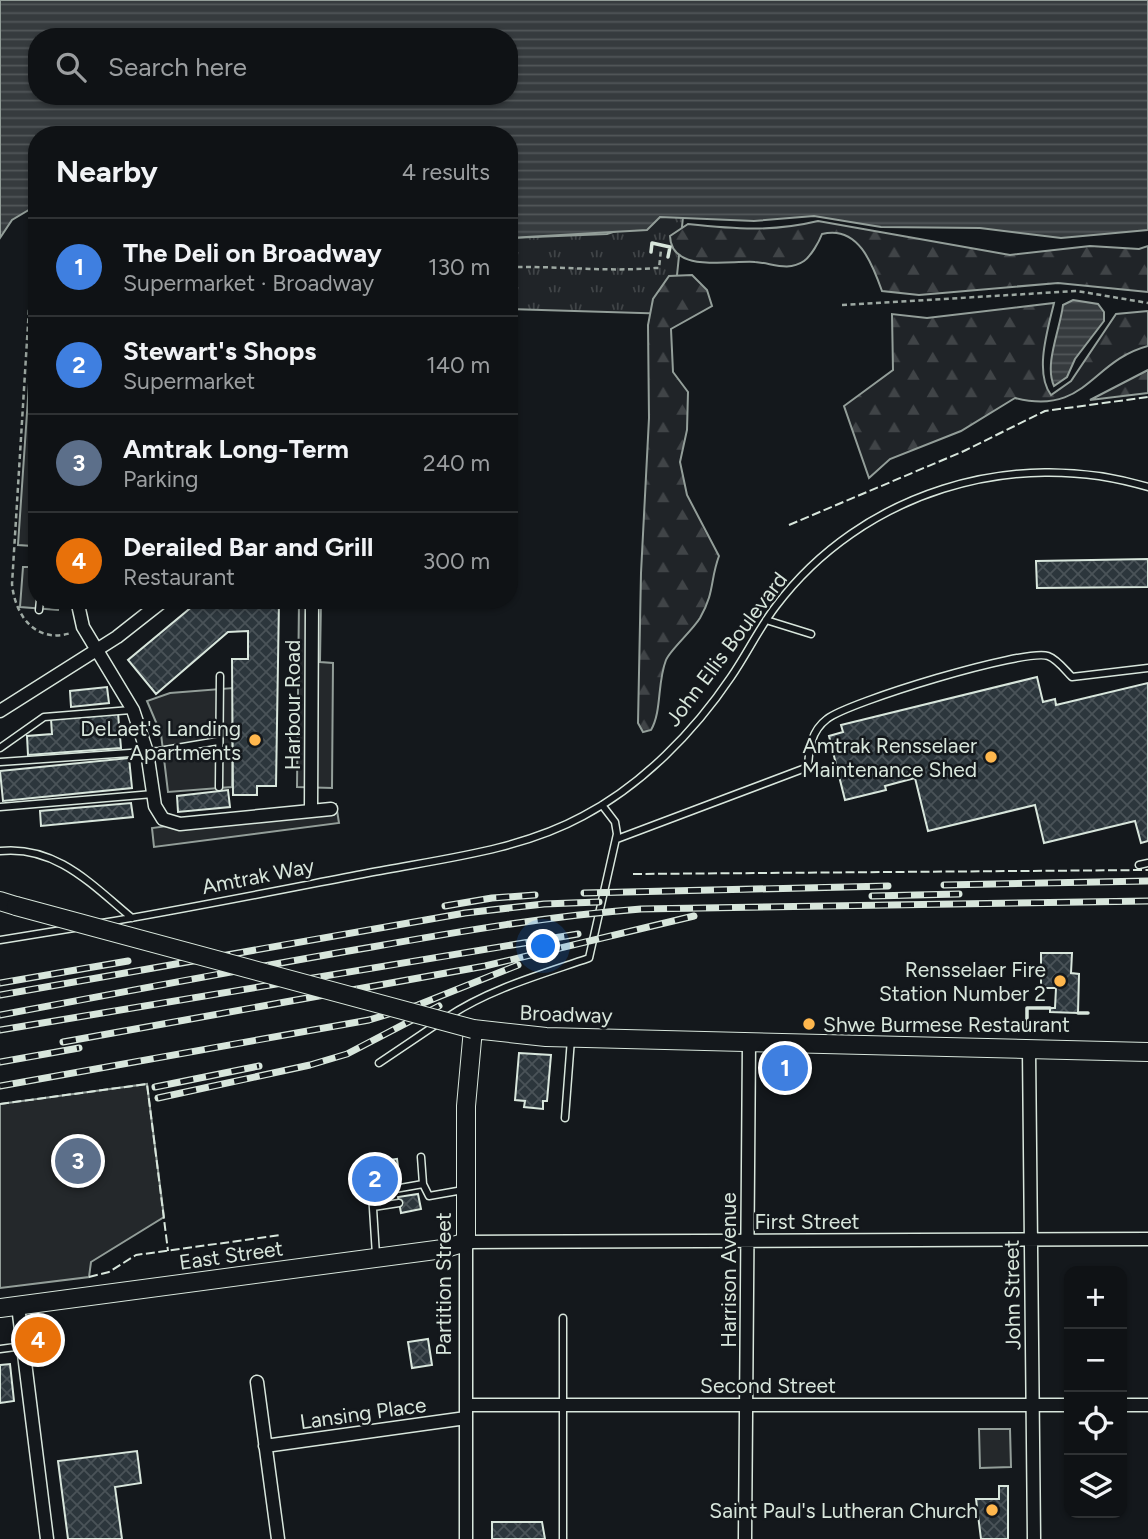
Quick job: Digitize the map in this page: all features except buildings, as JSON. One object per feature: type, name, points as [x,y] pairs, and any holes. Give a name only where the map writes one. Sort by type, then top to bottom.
[{"type":"street","points":[[79,609],[83,627],[133,710],[147,752],[153,794],[160,816],[174,824],[331,809]]},
{"type":"street","points":[[0,711],[97,649],[152,609]]},
{"type":"street","name":"Harbour Road","points":[[311,811],[312,609]]},
{"type":"street","name":"Broadway","points":[[8,904],[473,1029],[571,1037],[1148,1052]]},
{"type":"street","name":"Partition Street","points":[[466,1539],[466,1105],[473,1029]]},
{"type":"street","name":"Harrison Avenue","points":[[745,1539],[749,1043]]},
{"type":"street","name":"John Street","points":[[1029,1050],[1034,1539]]},
{"type":"street","name":"First Street","points":[[466,1242],[1148,1239]]},
{"type":"street","name":"East Street","points":[[0,1308],[443,1250],[466,1242]]},
{"type":"street","points":[[18,1306],[47,1539]]},
{"type":"street","points":[[257,1382],[278,1539]]},
{"type":"street","name":"Second Street","points":[[466,1405],[1064,1405]]},
{"type":"street","points":[[1127,1405],[1148,1405]]},
{"type":"street","name":"Lansing Place","points":[[265,1446],[467,1418]]},
{"type":"lane","name":"John Ellis Boulevard","points":[[540,834],[602,805],[645,772],[695,725],[733,674],[765,620],[793,585],[839,540],[886,511],[932,491],[994,477],[1036,473],[1098,476],[1148,488]]},
{"type":"lane","points":[[765,620],[810,634]]},
{"type":"lane","points":[[617,839],[808,767],[809,746],[827,718],[939,678],[1034,654],[1052,657],[1072,677],[1148,668]]},
{"type":"lane","points":[[219,787],[220,676]]},
{"type":"lane","points":[[0,748],[44,717],[133,710]]},
{"type":"lane","points":[[0,762],[147,752],[218,741]]},
{"type":"lane","points":[[0,807],[153,794]]},
{"type":"lane","points":[[379,1063],[465,1006],[589,958],[617,839],[615,822],[602,805]]},
{"type":"lane","name":"Amtrak Way","points":[[0,940],[132,918],[462,855],[540,834]]},
{"type":"lane","points":[[0,851],[23,850],[62,862],[132,918]]},
{"type":"lane","points":[[1139,864],[1148,863]]},
{"type":"lane","points":[[565,1118],[571,1037]]},
{"type":"lane","points":[[421,1157],[423,1184],[429,1196]]},
{"type":"lane","points":[[376,1259],[372,1193],[423,1184]]},
{"type":"lane","points":[[419,1200],[465,1190]]},
{"type":"lane","points":[[373,1207],[399,1203]]},
{"type":"lane","points":[[563,1318],[564,1539]]},
{"type":"lane","points":[[0,1349],[23,1346]]},
{"type":"path","points":[[518,267],[576,267],[623,271],[659,268],[661,250]]},
{"type":"path","points":[[842,305],[1077,291],[1148,303]]},
{"type":"path","points":[[28,324],[12,584],[14,605],[26,624],[39,633],[67,635],[83,627]]},
{"type":"green space","points":[[660,217],[683,217],[673,314],[518,309],[518,238],[607,234]]},
{"type":"green space","points":[[818,221],[1010,255],[1090,246],[1139,249],[1148,246],[1148,292],[1058,283],[919,295],[882,291],[868,258],[854,241],[845,235],[822,234],[807,259],[792,266],[755,262],[704,263],[691,260],[680,256],[673,248],[670,236],[688,224],[753,229]]},
{"type":"green space","points":[[692,275],[707,290],[712,306],[671,329],[673,372],[688,392],[687,430],[680,462],[687,495],[719,556],[705,609],[666,660],[654,722],[651,730],[643,732],[638,723],[641,573],[649,418],[648,325],[653,299],[669,276]]},
{"type":"green space","points":[[1054,303],[1043,363],[1043,375],[1051,395],[1071,381],[1116,314],[1148,311],[1148,346],[1113,363],[1073,393],[1058,400],[1039,402],[1015,398],[961,431],[890,459],[869,478],[844,406],[893,370],[892,314],[927,318]]},
{"type":"green space","points":[[1148,370],[1148,393],[1090,400]]},
{"type":"shaded area","points":[[0,0],[1148,0],[1148,230],[1061,238],[980,228],[881,227],[814,216],[754,221],[660,217],[647,230],[518,237],[518,126],[28,126],[28,210],[12,220],[0,238]]},
{"type":"shaded area","points":[[1073,300],[1098,304],[1104,312],[1104,321],[1075,359],[1067,377],[1054,386],[1051,368],[1063,305]]},
{"type":"shaded area","points":[[28,398],[28,546],[18,545]]},
{"type":"shaded area","points":[[23,567],[28,567],[28,608],[20,607]]},
{"type":"shaded area","points":[[299,609],[321,609],[320,662],[333,663],[332,788],[297,787]]},
{"type":"shaded area","points":[[233,688],[232,787],[168,792],[161,734],[147,701],[170,693]]},
{"type":"shaded area","points":[[336,804],[339,823],[154,847],[152,828]]},
{"type":"shaded area","points":[[147,1084],[164,1217],[91,1262],[89,1277],[0,1288],[0,1104]]},
{"type":"shaded area","points":[[979,1429],[1010,1429],[1011,1467],[980,1468]]},
{"type":"railway","points":[[944,885],[1148,881]]},
{"type":"railway","points":[[584,893],[888,886]]},
{"type":"railway","points":[[872,896],[959,894]]},
{"type":"railway","points":[[445,906],[492,898],[535,895]]},
{"type":"railway","points":[[0,1015],[439,935],[607,912],[641,909],[1148,901]]},
{"type":"railway","points":[[0,995],[465,913],[544,904],[599,902]]},
{"type":"railway","points":[[63,1042],[485,966],[694,916]]},
{"type":"railway","points":[[0,1030],[578,934]]},
{"type":"railway","points":[[0,983],[128,961]]},
{"type":"railway","points":[[0,1086],[369,1020],[418,1005],[518,965]]},
{"type":"railway","points":[[158,1098],[310,1065],[347,1054],[439,1006]]},
{"type":"railway","points":[[0,1062],[79,1048]]},
{"type":"railway","points":[[155,1087],[259,1066]]},
{"type":"fence","points":[[789,525],[964,451],[1045,411],[1148,397]]},
{"type":"fence","points":[[633,874],[1148,870]]},
{"type":"fence","points":[[0,1104],[147,1084],[168,1251]]},
{"type":"fence","points":[[89,1277],[109,1272],[136,1255],[281,1235]]},
{"type":"wall","points":[[651,252],[652,243],[670,247],[668,257]]},
{"type":"wall","points":[[1027,1032],[1027,1008],[1050,1008]]},
{"type":"wall","points":[[1078,1013],[1088,1013]]},
{"type":"place","name":"DeLaet's Landing Apartments","points":[[255,740]]},
{"type":"place","name":"Amtrak Rensselaer Maintenance Shed","points":[[991,757]]},
{"type":"place","name":"Rensselaer Fire Station Number 2","points":[[1060,981]]},
{"type":"place","name":"Shwe Burmese Restaurant","points":[[809,1024]]},
{"type":"place","name":"The Deli on Broadway","points":[[785,1068]]},
{"type":"place","name":"Amtrak Long-Term","points":[[78,1161]]},
{"type":"place","name":"Stewart's Shops","points":[[375,1179]]},
{"type":"place","name":"Derailed Bar and Grill","points":[[38,1340]]},
{"type":"place","name":"Saint Paul's Lutheran Church","points":[[992,1510]]}]
